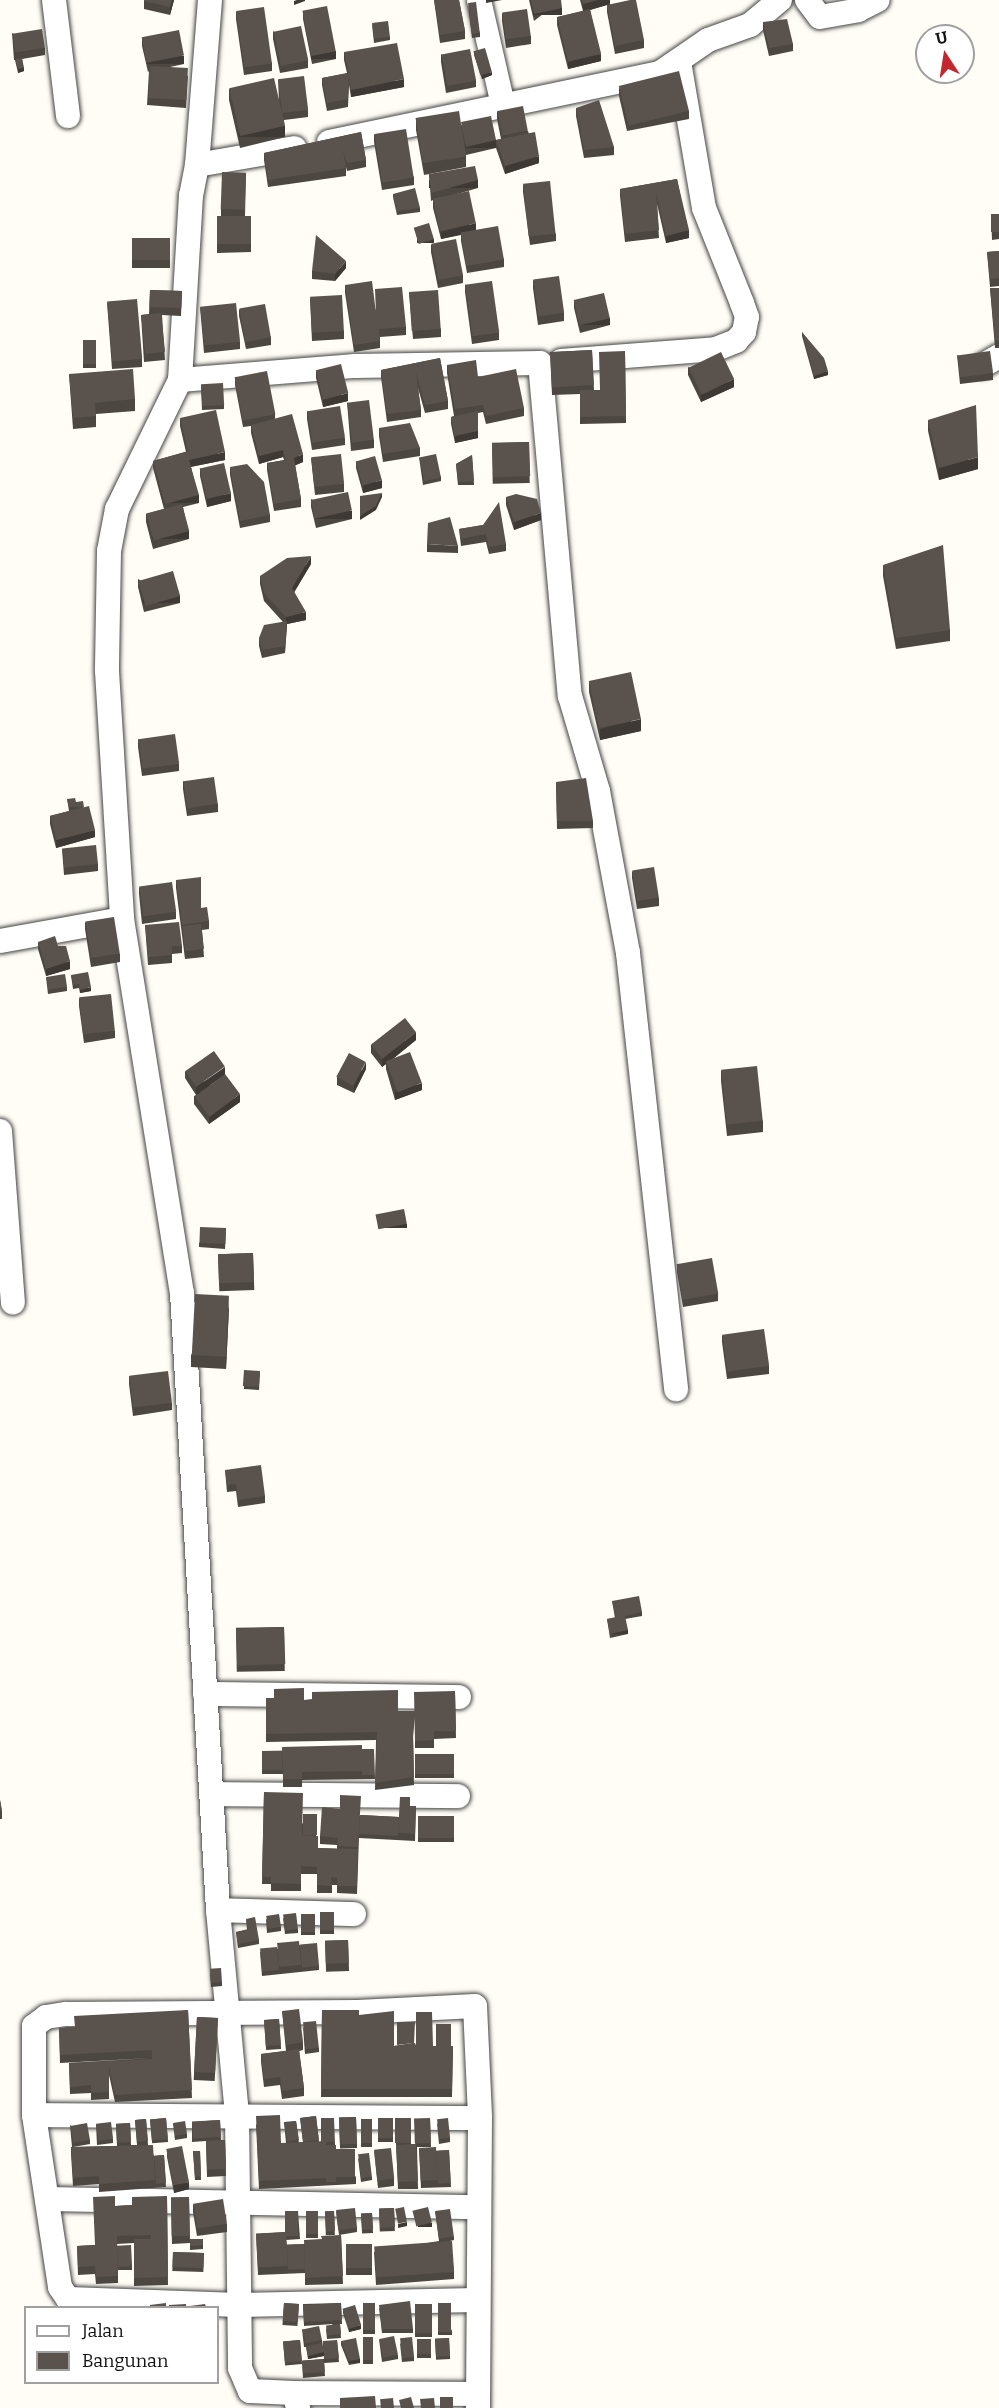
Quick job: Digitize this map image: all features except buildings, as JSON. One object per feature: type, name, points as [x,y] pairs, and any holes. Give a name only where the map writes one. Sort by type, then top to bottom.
[{"type":"street","points":[[54,0],[68,116]]},
{"type":"street","points":[[210,0],[197,165],[191,195],[180,380],[117,509],[109,551],[107,671],[122,919],[182,1293],[218,1910],[229,2012],[237,2116],[239,2201],[239,2305],[240,2368],[245,2387],[250,2391],[296,2401],[478,2401],[476,2300],[480,2118],[475,2006],[229,2012],[46,2017],[34,2026],[34,2115],[60,2287],[68,2299],[239,2305],[476,2300]]},
{"type":"street","points":[[479,0],[503,105]]},
{"type":"street","points":[[197,165],[660,74],[708,40],[750,25],[780,0]]},
{"type":"street","points":[[807,0],[820,17],[858,10],[878,0]]},
{"type":"street","points":[[180,380],[355,366],[540,363],[716,349],[736,341],[744,332],[747,317],[710,228],[682,59]]},
{"type":"street","points":[[540,363],[570,696],[598,791],[628,953],[676,1389]]},
{"type":"street","points":[[0,941],[122,919]]},
{"type":"street","points":[[0,1132],[13,1303]]},
{"type":"street","points":[[204,1694],[459,1697]]},
{"type":"street","points":[[211,1794],[458,1796]]},
{"type":"street","points":[[218,1910],[354,1914]]},
{"type":"street","points":[[34,2115],[480,2118]]},
{"type":"street","points":[[47,2199],[478,2207]]}]
